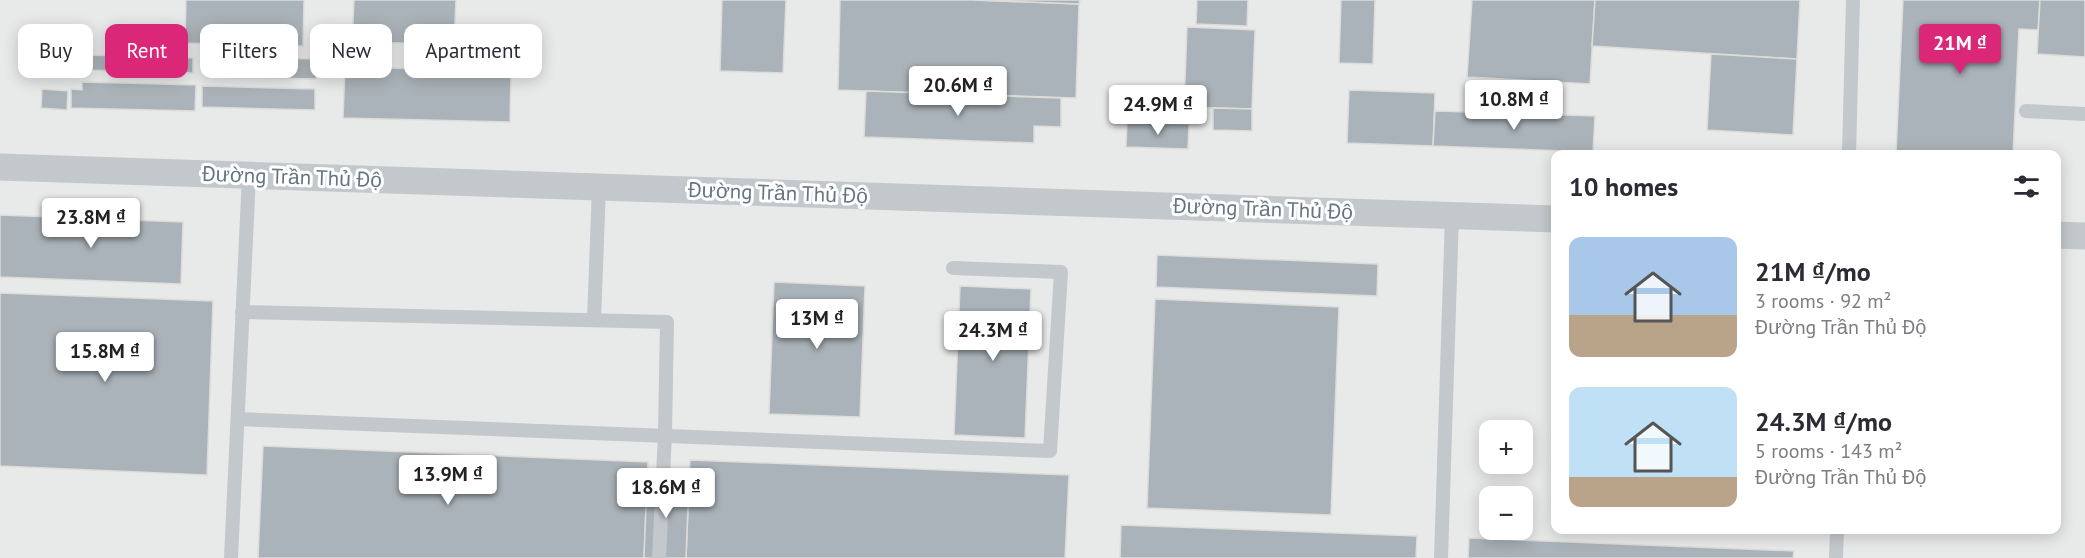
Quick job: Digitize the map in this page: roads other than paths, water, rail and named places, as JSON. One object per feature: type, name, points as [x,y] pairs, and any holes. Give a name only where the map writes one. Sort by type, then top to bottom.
[{"type":"street","name":"Đường Trần Thủ Độ","points":[[0,167],[1551,219]]},
{"type":"street","points":[[2061,236],[2085,236]]},
{"type":"lane","points":[[1848,150],[1853,0]]},
{"type":"lane","points":[[2026,111],[2085,114]]},
{"type":"lane","points":[[231,558],[249,175]]},
{"type":"lane","points":[[594,320],[599,187]]},
{"type":"lane","points":[[1441,558],[1452,216]]},
{"type":"lane","points":[[238,419],[665,434],[1050,451],[1061,272],[953,268]]},
{"type":"lane","points":[[242,312],[667,322],[665,434],[658,558]]},
{"type":"lane","points":[[1836,558],[1837,534]]}]
